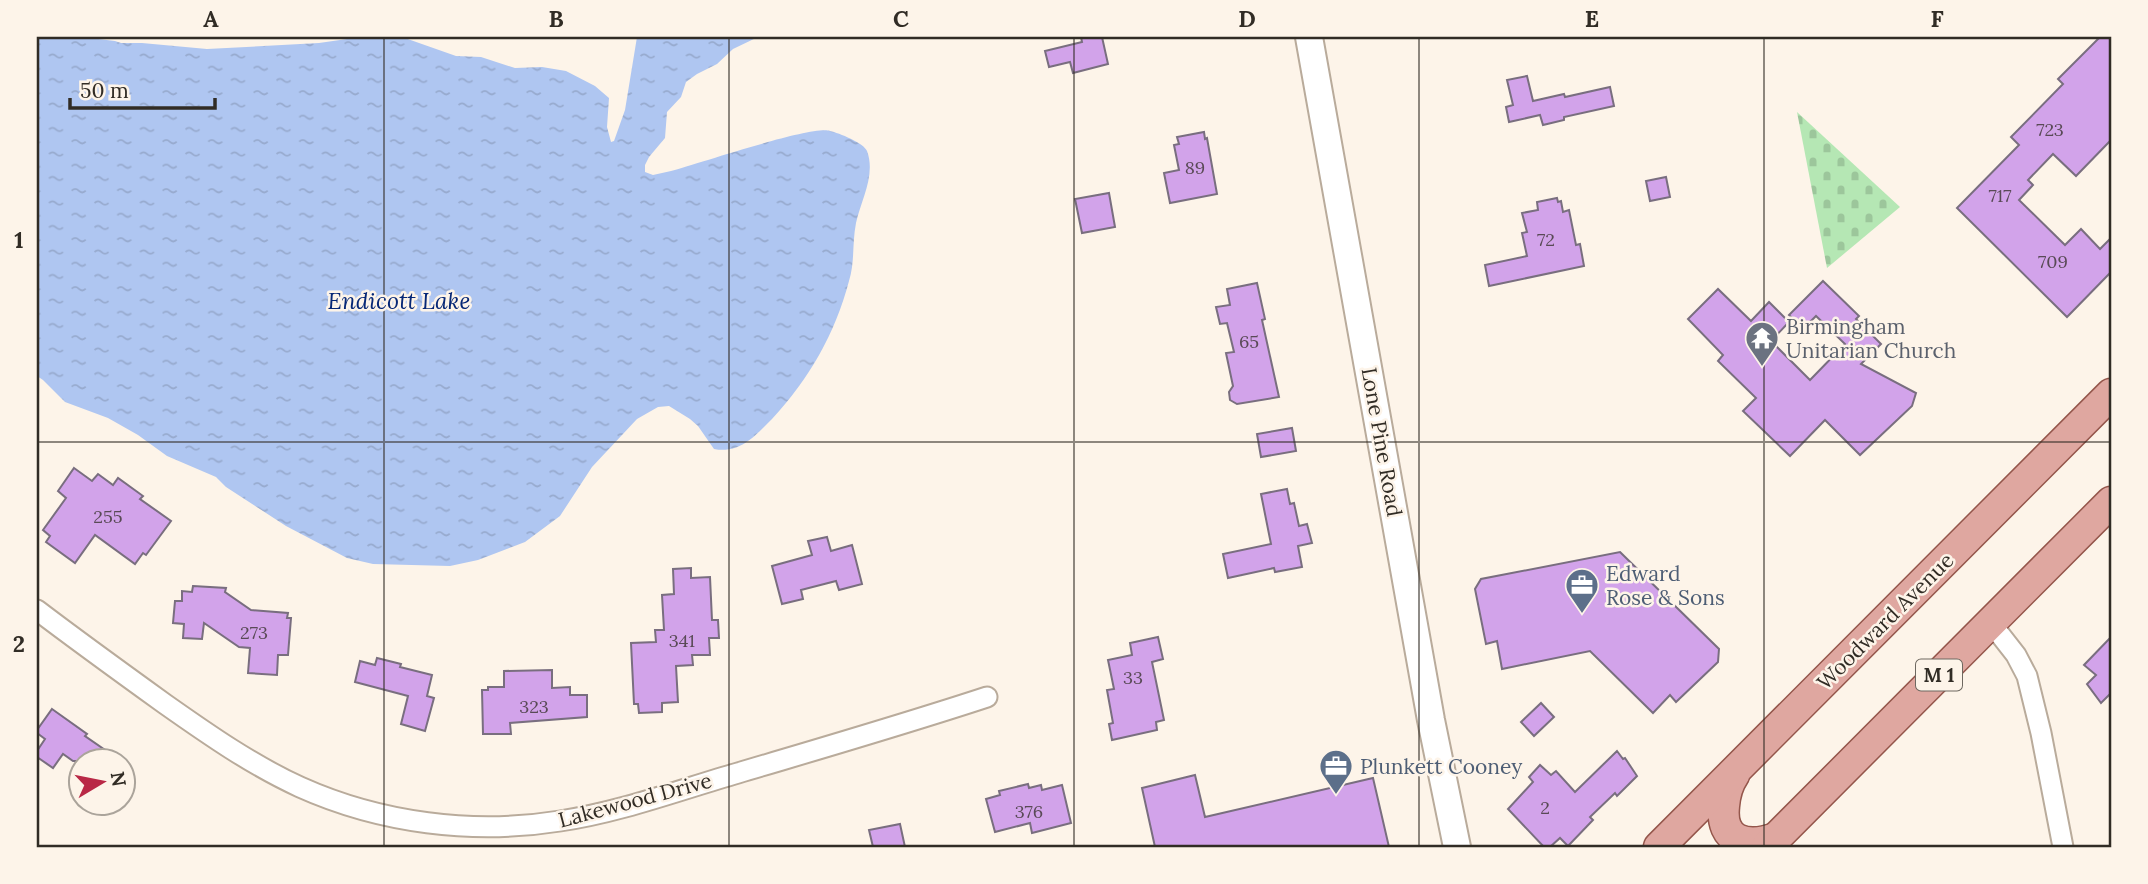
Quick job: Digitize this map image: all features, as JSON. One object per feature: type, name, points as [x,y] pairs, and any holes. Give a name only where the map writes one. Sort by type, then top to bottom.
[{"type":"main road","name":"Woodward Avenue","points":[[1659,847],[2111,394]]},
{"type":"main road","name":"M 1","points":[[1771,843],[2111,502]]},
{"type":"main road","points":[[1738,769],[1729,782],[1724,801],[1724,823],[1733,837],[1749,843],[1771,843]]},
{"type":"street","name":"Lone Pine Road","points":[[1309,37],[1431,720],[1457,847]]},
{"type":"street","name":"Lakewood Drive","points":[[37,610],[208,734],[255,764],[302,788],[342,803],[410,820],[445,825],[531,825],[599,814],[987,697]]},
{"type":"street","points":[[1991,623],[2016,655],[2026,676],[2041,733],[2063,847]]},
{"type":"green space","points":[[1797,112],[1900,207],[1827,268]]},
{"type":"water","name":"Endicott Lake","points":[[37,37],[90,38],[207,49],[319,43],[361,37],[402,37],[456,56],[481,57],[515,68],[542,67],[566,71],[595,86],[609,98],[607,127],[611,142],[614,141],[625,110],[637,37],[758,37],[733,49],[717,64],[686,82],[681,97],[667,112],[665,138],[649,157],[645,172],[653,175],[671,171],[779,139],[819,131],[834,132],[861,145],[867,151],[869,178],[856,223],[852,267],[843,301],[819,355],[798,388],[766,425],[739,446],[732,449],[714,449],[690,419],[669,406],[658,407],[637,419],[592,467],[560,516],[525,542],[478,560],[450,566],[373,564],[347,558],[286,526],[226,487],[216,477],[167,456],[108,418],[65,402],[37,376]]},
{"type":"building","points":[[1081,37],[1102,37],[1108,64],[1073,73],[1070,62],[1049,67],[1045,51],[1082,42]]},
{"type":"building","points":[[2100,37],[2111,37],[2111,140],[2076,176],[2053,154],[2028,180],[2033,185],[2019,200],[2065,245],[2081,229],[2100,249],[2111,238],[2111,272],[2067,317],[1957,208],[2019,145],[2011,137],[2063,84],[2058,79]]},
{"type":"building","points":[[1527,76],[1533,101],[1610,87],[1614,106],[1564,117],[1564,120],[1543,125],[1540,115],[1509,122],[1506,107],[1513,105],[1507,80]]},
{"type":"building","points":[[1204,132],[1217,194],[1170,203],[1164,173],[1179,170],[1174,145],[1179,144],[1177,137]]},
{"type":"building","points":[[1666,177],[1670,197],[1650,201],[1646,181]]},
{"type":"building","points":[[1109,193],[1115,227],[1082,233],[1075,199]]},
{"type":"building","points":[[1557,198],[1558,202],[1561,201],[1563,212],[1569,210],[1576,245],[1580,244],[1584,266],[1489,286],[1485,265],[1527,256],[1522,233],[1527,232],[1522,213],[1538,210],[1537,202]]},
{"type":"building","name":"Birmingham Unitarian Church","points":[[1823,281],[1859,316],[1856,319],[1881,344],[1861,364],[1916,393],[1912,406],[1860,455],[1825,420],[1790,456],[1743,411],[1756,398],[1718,361],[1723,355],[1688,319],[1718,289],[1751,321],[1769,302],[1789,322],[1771,341],[1810,380],[1845,344],[1816,316],[1803,329],[1789,315]]},
{"type":"building","points":[[1257,283],[1265,319],[1262,320],[1279,397],[1237,404],[1230,400],[1229,392],[1233,386],[1226,353],[1234,352],[1227,323],[1220,324],[1216,307],[1230,305],[1227,289]]},
{"type":"building","points":[[1292,428],[1296,451],[1261,457],[1257,434]]},
{"type":"building","points":[[74,468],[92,481],[98,474],[113,485],[118,478],[143,496],[140,499],[171,521],[146,555],[143,553],[135,564],[95,535],[75,563],[46,542],[50,536],[43,530],[66,498],[58,491]]},
{"type":"building","points":[[1287,489],[1290,504],[1294,503],[1299,526],[1307,524],[1312,543],[1298,546],[1302,567],[1275,572],[1274,568],[1228,578],[1223,554],[1271,544],[1261,494]]},
{"type":"building","points":[[827,537],[831,551],[852,545],[862,584],[839,590],[836,581],[801,590],[803,599],[782,604],[772,566],[812,555],[808,541]]},
{"type":"building","name":"Edward Rose & Sons","points":[[1620,552],[1719,649],[1718,662],[1676,702],[1670,695],[1653,713],[1590,651],[1502,669],[1497,641],[1486,644],[1475,589],[1481,579]]},
{"type":"building","points":[[691,568],[691,578],[710,577],[712,620],[718,620],[719,638],[709,638],[710,655],[692,655],[693,665],[676,666],[678,702],[662,703],[662,712],[639,713],[638,704],[634,704],[631,643],[656,642],[655,630],[664,630],[662,595],[674,594],[673,569]]},
{"type":"building","points":[[193,586],[226,588],[225,592],[251,610],[288,613],[287,618],[291,618],[288,655],[278,655],[277,675],[248,673],[250,648],[239,647],[204,623],[202,639],[183,638],[184,624],[173,623],[175,601],[182,601],[182,591],[192,592]]},
{"type":"building","points":[[1158,637],[1163,659],[1152,662],[1164,720],[1156,722],[1157,730],[1112,740],[1109,724],[1113,723],[1107,690],[1114,689],[1108,660],[1132,655],[1130,643]]},
{"type":"building","points":[[2111,637],[2111,693],[2101,703],[2087,684],[2096,675],[2084,665]]},
{"type":"building","points":[[377,658],[432,675],[427,696],[434,698],[425,731],[401,724],[408,696],[355,682],[360,661],[375,665]]},
{"type":"building","points":[[552,670],[552,688],[570,687],[570,695],[587,695],[587,717],[510,723],[511,734],[483,734],[482,690],[488,690],[488,687],[504,687],[504,671]]},
{"type":"building","points":[[1541,703],[1554,717],[1534,736],[1521,722]]},
{"type":"building","points":[[52,709],[102,748],[66,748],[66,756],[63,754],[53,768],[37,757],[37,751],[45,739],[37,730]]},
{"type":"building","points":[[1617,751],[1637,776],[1590,817],[1593,820],[1568,846],[1560,838],[1550,847],[1544,847],[1508,809],[1533,782],[1529,777],[1540,765],[1551,775],[1556,771],[1575,792]]},
{"type":"building","name":"Plunkett Cooney","points":[[1195,775],[1205,817],[1373,778],[1389,847],[1155,847],[1142,788]]},
{"type":"building","points":[[1028,784],[1029,788],[1041,785],[1042,790],[1062,785],[1071,823],[1032,833],[1030,823],[995,832],[986,799],[1000,795],[999,791]]},
{"type":"building","points":[[900,824],[905,847],[873,847],[869,830]]},
{"type":"place","name":"Birmingham Unitarian Church","points":[[1762,368]]},
{"type":"place","name":"Edward Rose & Sons","points":[[1582,615]]},
{"type":"place","name":"Plunkett Cooney","points":[[1336,796]]}]
